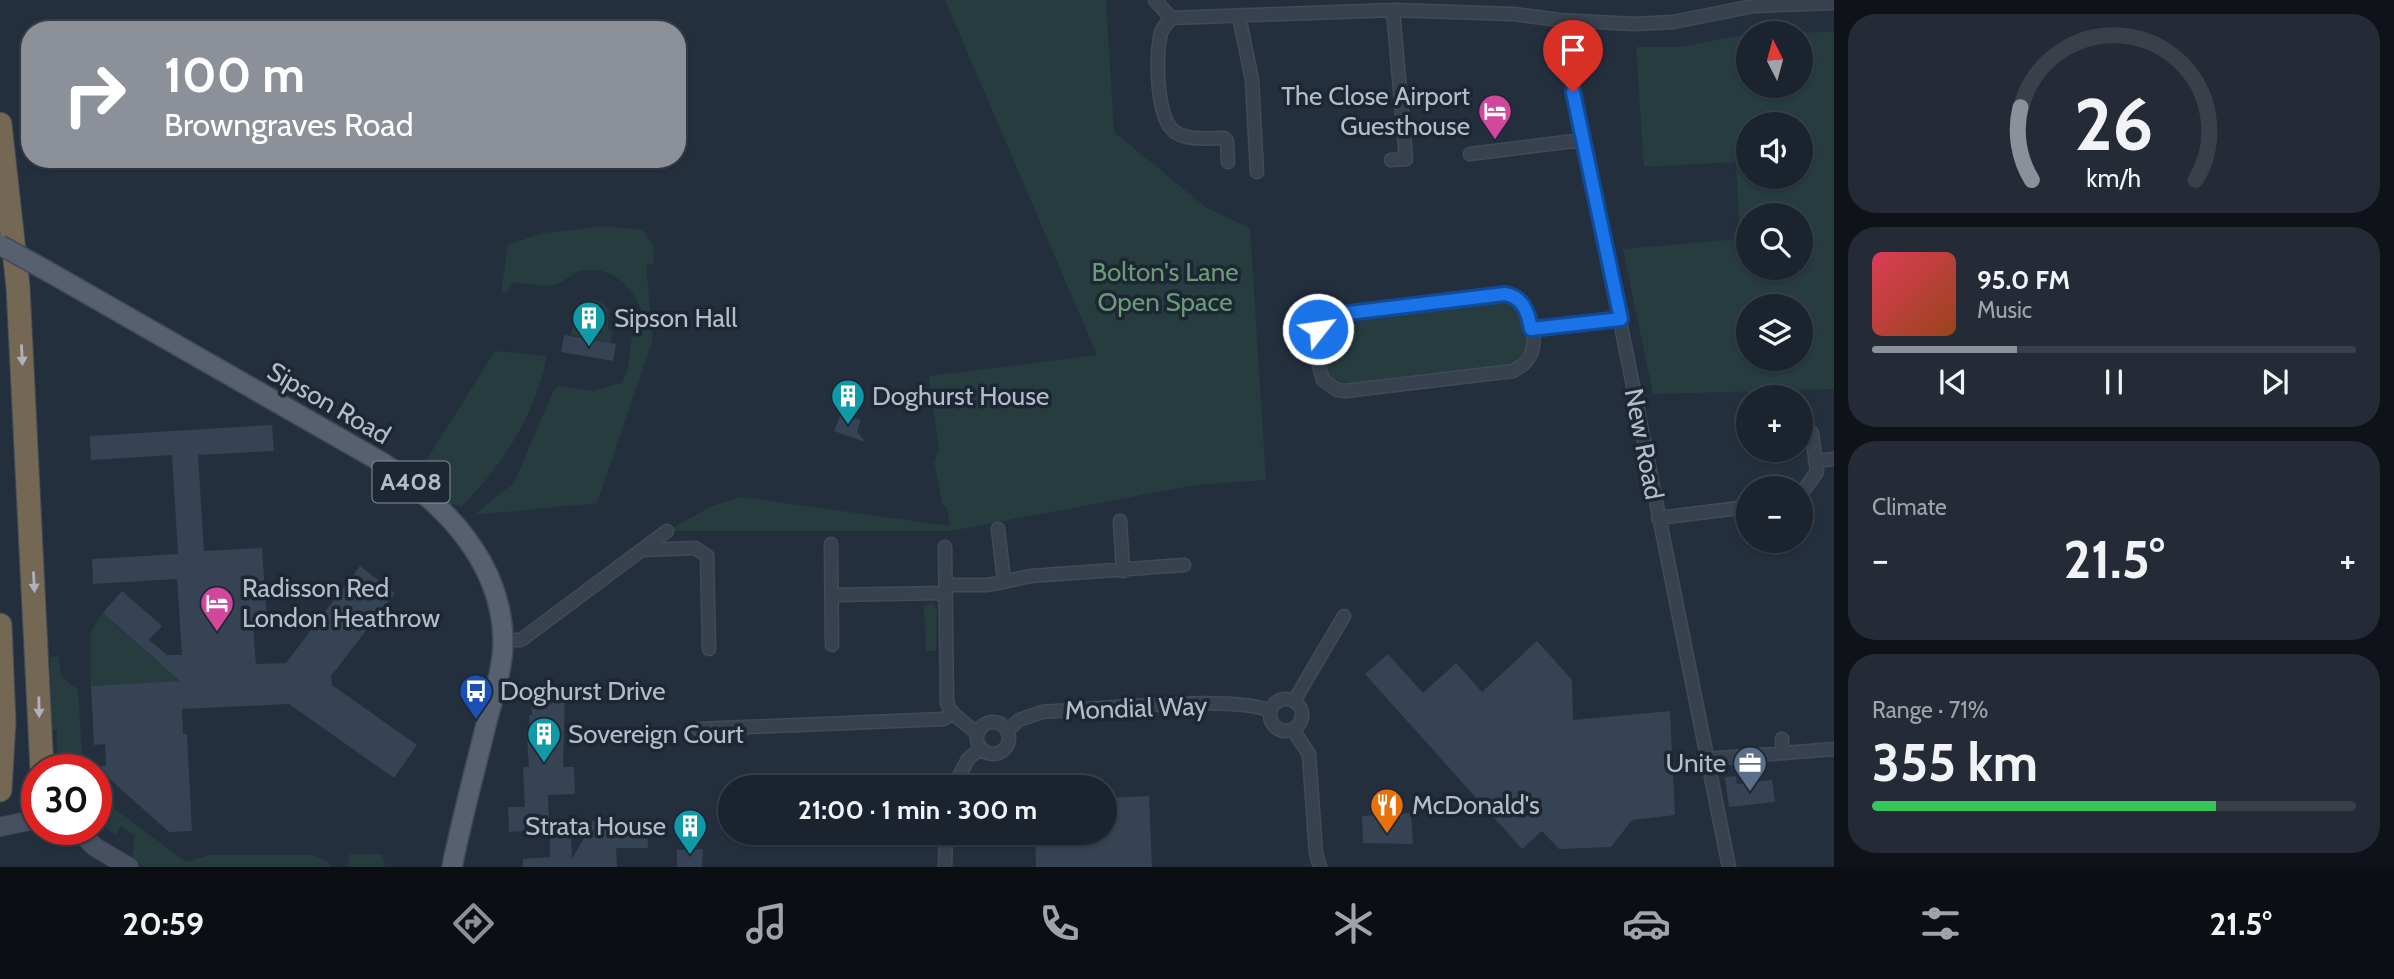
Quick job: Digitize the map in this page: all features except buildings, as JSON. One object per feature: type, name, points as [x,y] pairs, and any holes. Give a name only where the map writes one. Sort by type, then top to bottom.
[{"type":"highway","points":[[0,124],[18,287],[41,754]]},
{"type":"highway","points":[[0,625],[4,733],[0,789]]},
{"type":"main road","name":"Sipson Road","points":[[0,245],[383,463],[418,487],[454,521],[472,546],[492,586],[501,614],[503,640],[491,704],[452,867]]},
{"type":"street","points":[[1155,0],[1171,18]]},
{"type":"street","points":[[1171,18],[1393,10],[1513,14],[1560,20],[1673,22],[1754,3],[1834,3]]},
{"type":"street","points":[[1391,160],[1406,159],[1393,10]]},
{"type":"street","points":[[1239,16],[1252,80],[1257,172]]},
{"type":"street","points":[[1171,18],[1160,35],[1161,110],[1166,122],[1183,136],[1224,138],[1227,141],[1228,162]]},
{"type":"street","name":"New Road","points":[[1560,20],[1729,867]]},
{"type":"street","points":[[1470,154],[1582,140]]},
{"type":"street","points":[[1505,294],[1519,300],[1523,305],[1531,329],[1530,357],[1513,371],[1345,391],[1326,384],[1320,369],[1318,329],[1321,322],[1332,315],[1505,294]]},
{"type":"street","points":[[1531,329],[1621,319]]},
{"type":"street","points":[[1813,442],[1817,472],[1813,478]]},
{"type":"street","points":[[1815,461],[1834,459]]},
{"type":"street","points":[[1658,518],[1736,509]]},
{"type":"street","points":[[1120,521],[1123,571]]},
{"type":"street","points":[[998,529],[1004,580]]},
{"type":"street","points":[[503,640],[520,640],[667,531]]},
{"type":"street","points":[[831,544],[832,645]]},
{"type":"street","points":[[945,547],[947,703],[951,713],[967,722],[977,734],[981,748],[990,753],[1000,752],[1007,745],[1007,732],[1001,724],[991,722],[982,726],[977,734]]},
{"type":"street","points":[[642,550],[695,548],[707,556],[709,649]]},
{"type":"street","points":[[832,595],[946,589],[988,585],[1004,580],[1184,565]]},
{"type":"street","points":[[1294,701],[1344,616]]},
{"type":"street","points":[[1279,700],[1294,701],[1302,713],[1300,723],[1293,730],[1283,731],[1273,726],[1270,711],[1279,700]]},
{"type":"street","name":"Mondial Way","points":[[1007,732],[1019,720],[1040,712],[1193,705],[1259,706],[1270,711]]},
{"type":"street","points":[[698,729],[944,719],[951,713]]},
{"type":"street","points":[[1293,730],[1309,754],[1316,853],[1320,867]]},
{"type":"street","points":[[1782,739],[1783,753]]},
{"type":"street","points":[[960,775],[968,759],[981,748]]},
{"type":"street","points":[[1707,759],[1834,749]]},
{"type":"street","points":[[0,827],[21,822]]},
{"type":"street","points":[[946,845],[947,864]]},
{"type":"street","points":[[95,847],[104,867]]},
{"type":"street","points":[[95,847],[130,867]]},
{"type":"street","points":[[1308,867],[1316,853]]},
{"type":"green space","name":"Bolton's Lane Open Space","points":[[945,0],[1106,0],[1114,132],[1207,208],[1250,228],[1266,480],[1195,485],[951,531],[667,531],[712,506],[740,497],[950,526],[934,462],[939,449],[929,376],[1097,355]]},
{"type":"green space","points":[[1813,32],[1834,32],[1834,389],[1813,390],[1813,385],[1736,385],[1736,392],[1653,394],[1623,249],[1736,239],[1736,280],[1813,280],[1813,203],[1738,203],[1737,189],[1813,189],[1813,112],[1736,112],[1736,162],[1644,167],[1636,47],[1680,47],[1736,36],[1736,98],[1813,98]]},
{"type":"green space","points":[[606,226],[642,230],[653,244],[654,263],[646,266],[653,339],[597,503],[474,515],[514,483],[554,389],[560,386],[592,391],[621,383],[627,370],[633,335],[637,329],[646,329],[640,305],[633,294],[626,285],[606,272],[581,271],[552,285],[513,282],[508,292],[501,293],[508,245],[543,233]]},
{"type":"green space","points":[[591,300],[602,301],[609,310],[611,343],[570,335],[579,307]]},
{"type":"green space","points":[[1511,301],[1525,326],[1526,335],[1524,351],[1512,366],[1348,386],[1327,377],[1322,346],[1328,325],[1334,320]]},
{"type":"green space","points":[[495,351],[547,356],[534,399],[516,437],[492,473],[462,506],[449,504],[417,475]]},
{"type":"green space","points":[[931,603],[937,609],[936,651],[926,651],[924,606]]},
{"type":"green space","points":[[103,613],[159,663],[184,662],[185,681],[91,686],[91,631]]},
{"type":"green space","points":[[58,656],[61,676],[78,690],[82,754],[58,754],[57,730],[52,729],[50,657]]},
{"type":"green space","points":[[112,807],[186,862],[210,855],[312,855],[326,860],[332,867],[144,867],[132,859],[135,836],[120,826],[116,835],[112,832]]},
{"type":"green space","points":[[382,854],[385,867],[348,867],[349,855]]},
{"type":"place","name":"The Close Airport Guesthouse","points":[[1495,141]]},
{"type":"place","name":"Sipson Hall","points":[[589,348]]},
{"type":"place","name":"Doghurst House","points":[[848,426]]},
{"type":"place","name":"Radisson Red London Heathrow","points":[[217,633]]},
{"type":"place","name":"Doghurst Drive","points":[[476,721]]},
{"type":"place","name":"Sovereign Court","points":[[544,764]]},
{"type":"place","name":"Unite","points":[[1750,793]]},
{"type":"place","name":"McDonald's","points":[[1387,835]]},
{"type":"place","name":"Strata House","points":[[690,856]]},
{"type":"route","points":[[1318,329],[1321,322],[1332,315],[1505,294],[1519,300],[1523,305],[1531,329],[1621,319],[1573,92]]}]
